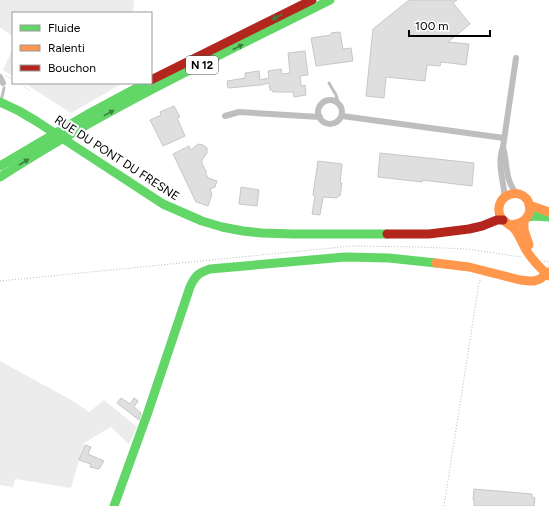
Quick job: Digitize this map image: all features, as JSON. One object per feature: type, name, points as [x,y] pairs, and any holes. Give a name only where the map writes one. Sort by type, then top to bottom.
[{"type":"main road","name":"N 12","points":[[152,80],[312,0]]},
{"type":"main road","name":"N 12","points":[[72,128],[150,91],[330,0]]},
{"type":"main road","name":"N 12","points":[[0,166],[45,144],[126,93],[144,84]]},
{"type":"main road","name":"RUE DU PONT DU FRESNE","points":[[0,102],[36,121],[163,204],[202,221],[222,227],[262,233],[429,234],[469,229],[497,220],[507,222]]},
{"type":"main road","name":"N 12","points":[[0,177],[45,144]]},
{"type":"main road","points":[[509,194],[517,194],[525,198],[529,205],[530,211],[524,225],[525,235],[530,248],[548,273],[529,254],[521,242],[517,231],[500,214],[499,208],[504,197],[509,194]]},
{"type":"main road","points":[[529,205],[549,212]]},
{"type":"main road","name":"RUE DU PONT DU FRESNE","points":[[417,233],[453,227],[481,220],[489,217],[499,208]]},
{"type":"main road","points":[[507,222],[516,224],[534,216],[549,217]]},
{"type":"main road","points":[[114,506],[148,412],[190,287],[195,277],[202,271],[345,256],[388,258],[469,266],[520,280],[529,281],[540,279],[548,273]]},
{"type":"street","points":[[504,197],[500,154],[503,147],[516,58]]},
{"type":"street","points":[[330,100],[338,102],[342,108],[342,116],[337,122],[329,124],[325,123],[320,118],[318,110],[322,103],[330,100]]},
{"type":"street","points":[[225,116],[239,112],[320,118]]},
{"type":"street","points":[[342,116],[504,138]]},
{"type":"street","points":[[503,147],[507,175],[517,194]]},
{"type":"lane","points":[[0,102],[3,93],[2,81]]},
{"type":"lane","points":[[328,83],[336,95],[338,102]]},
{"type":"path","points":[[2,81],[12,79]]},
{"type":"path","points":[[20,84],[31,91]]},
{"type":"path","points":[[444,506],[479,283],[484,270]]},
{"type":"shaded area","points":[[0,0],[134,0],[133,12],[12,12],[12,36],[0,27]]},
{"type":"shaded area","points":[[12,50],[12,75],[3,70]]},
{"type":"shaded area","points":[[26,84],[121,84],[71,113]]},
{"type":"shaded area","points":[[0,361],[73,401],[89,412],[104,400],[137,427],[129,444],[111,427],[84,443],[71,488],[15,479],[13,487],[0,485]]},
{"type":"building","points":[[409,0],[457,0],[453,3],[470,24],[448,42],[469,44],[466,65],[441,62],[440,66],[427,65],[425,81],[386,77],[384,98],[366,96],[373,29]]},
{"type":"building","points":[[340,32],[343,49],[351,48],[353,61],[316,66],[311,38]]},
{"type":"building","points":[[305,51],[308,75],[300,76],[301,86],[305,85],[306,95],[294,97],[293,92],[273,92],[270,90],[269,83],[228,88],[227,81],[245,78],[245,73],[259,71],[260,80],[269,78],[268,71],[281,69],[282,74],[290,73],[288,53]]},
{"type":"building","points":[[174,106],[180,117],[177,118],[185,136],[163,146],[150,120],[161,115],[160,112]]},
{"type":"building","points":[[198,144],[207,148],[207,153],[202,160],[202,165],[206,170],[208,178],[217,181],[215,187],[210,189],[212,194],[208,206],[196,202],[173,154],[189,146],[191,150]]},
{"type":"building","points":[[380,153],[474,163],[472,186],[422,180],[422,182],[378,177]]},
{"type":"building","points":[[318,161],[342,164],[340,196],[337,198],[323,197],[320,215],[312,214]]},
{"type":"building","points":[[241,187],[259,190],[257,206],[239,204]]},
{"type":"building","points":[[121,398],[130,404],[134,398],[138,401],[134,407],[141,413],[139,420],[117,403]]},
{"type":"building","points":[[85,445],[91,447],[88,454],[104,461],[99,469],[90,467],[91,464],[79,460]]},
{"type":"building","points":[[474,489],[532,494],[532,497],[535,498],[534,506],[474,506]]},
{"type":"traffic: fast","points":[[0,177],[80,129],[162,84],[330,0]]},
{"type":"traffic: fast","points":[[0,166],[90,113],[144,84]]},
{"type":"traffic: fast","points":[[0,102],[36,121],[163,204],[202,221],[222,227],[262,233],[387,234]]},
{"type":"traffic: fast","points":[[528,217],[549,217]]},
{"type":"traffic: fast","points":[[114,506],[148,412],[190,287],[195,278],[200,274],[210,269],[345,257],[389,258],[436,263]]},
{"type":"traffic: slow","points":[[511,225],[523,221],[530,210],[527,199],[519,194],[510,194],[503,199],[499,208],[500,217],[515,229],[527,252],[539,267],[549,276]]},
{"type":"traffic: slow","points":[[529,205],[549,212]]},
{"type":"traffic: slow","points":[[524,221],[524,230],[529,245]]},
{"type":"traffic: slow","points":[[436,263],[469,267],[529,281],[540,279],[549,272]]},
{"type":"traffic: jam","points":[[152,80],[312,0]]},
{"type":"traffic: jam","points":[[387,234],[429,234],[469,229],[497,220],[503,220]]}]
